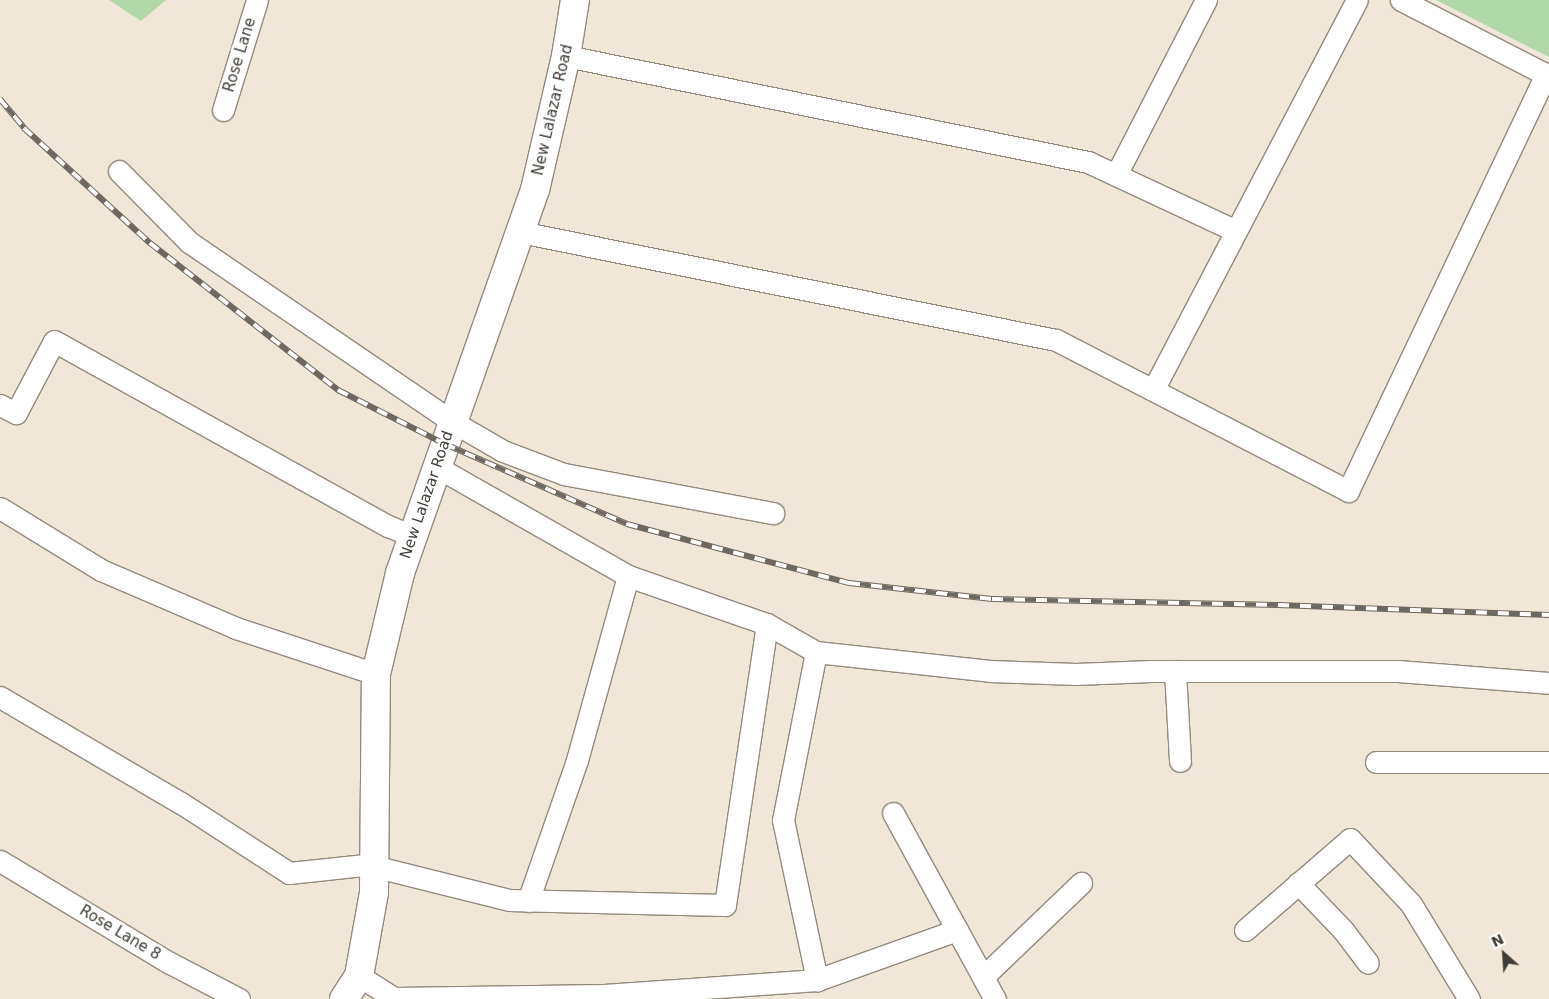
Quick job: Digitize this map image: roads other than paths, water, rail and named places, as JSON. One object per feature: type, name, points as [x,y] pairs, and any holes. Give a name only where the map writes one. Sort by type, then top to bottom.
[{"type":"street","name":"Rose Lane","points":[[223,110],[257,0]]},
{"type":"street","name":"New Lalazar Road","points":[[344,999],[359,976],[374,893],[376,674],[400,572],[535,190],[566,56],[574,0]]},
{"type":"street","points":[[1116,175],[1206,0]]},
{"type":"street","points":[[1153,390],[1357,0]]},
{"type":"street","points":[[520,232],[1056,340],[1348,490],[1548,75],[1401,0]]},
{"type":"street","points":[[566,56],[1088,162],[1236,231]]},
{"type":"street","points":[[119,171],[189,242],[453,422],[503,451],[564,474],[773,513]]},
{"type":"street","points":[[0,405],[16,413],[54,341],[388,526],[413,536]]},
{"type":"street","points":[[437,467],[628,576],[767,624],[816,652],[990,671],[1076,674],[1175,671],[1398,671],[1549,683]]},
{"type":"street","points":[[0,508],[101,570],[236,628],[376,674]]},
{"type":"street","points":[[528,901],[576,760],[628,576]]},
{"type":"street","points":[[0,697],[181,804],[289,873],[373,865],[509,900],[725,904],[767,624]]},
{"type":"street","points":[[816,652],[783,820],[817,980]]},
{"type":"street","points":[[1175,671],[1180,761]]},
{"type":"street","points":[[1376,762],[1549,762]]},
{"type":"street","points":[[893,813],[995,999]]},
{"type":"street","points":[[1245,930],[1350,839],[1411,904],[1470,999]]},
{"type":"street","name":"Rose Lane 8","points":[[1,862],[170,963],[239,999]]},
{"type":"street","points":[[983,977],[1081,882]]},
{"type":"street","points":[[1298,883],[1344,930],[1368,963]]},
{"type":"street","points":[[359,976],[394,998],[607,997],[817,980],[958,930]]},
{"type":"railway","points":[[0,99],[24,128],[150,243],[338,390],[445,444],[627,524],[849,583],[992,599],[1278,605],[1549,615]]}]
